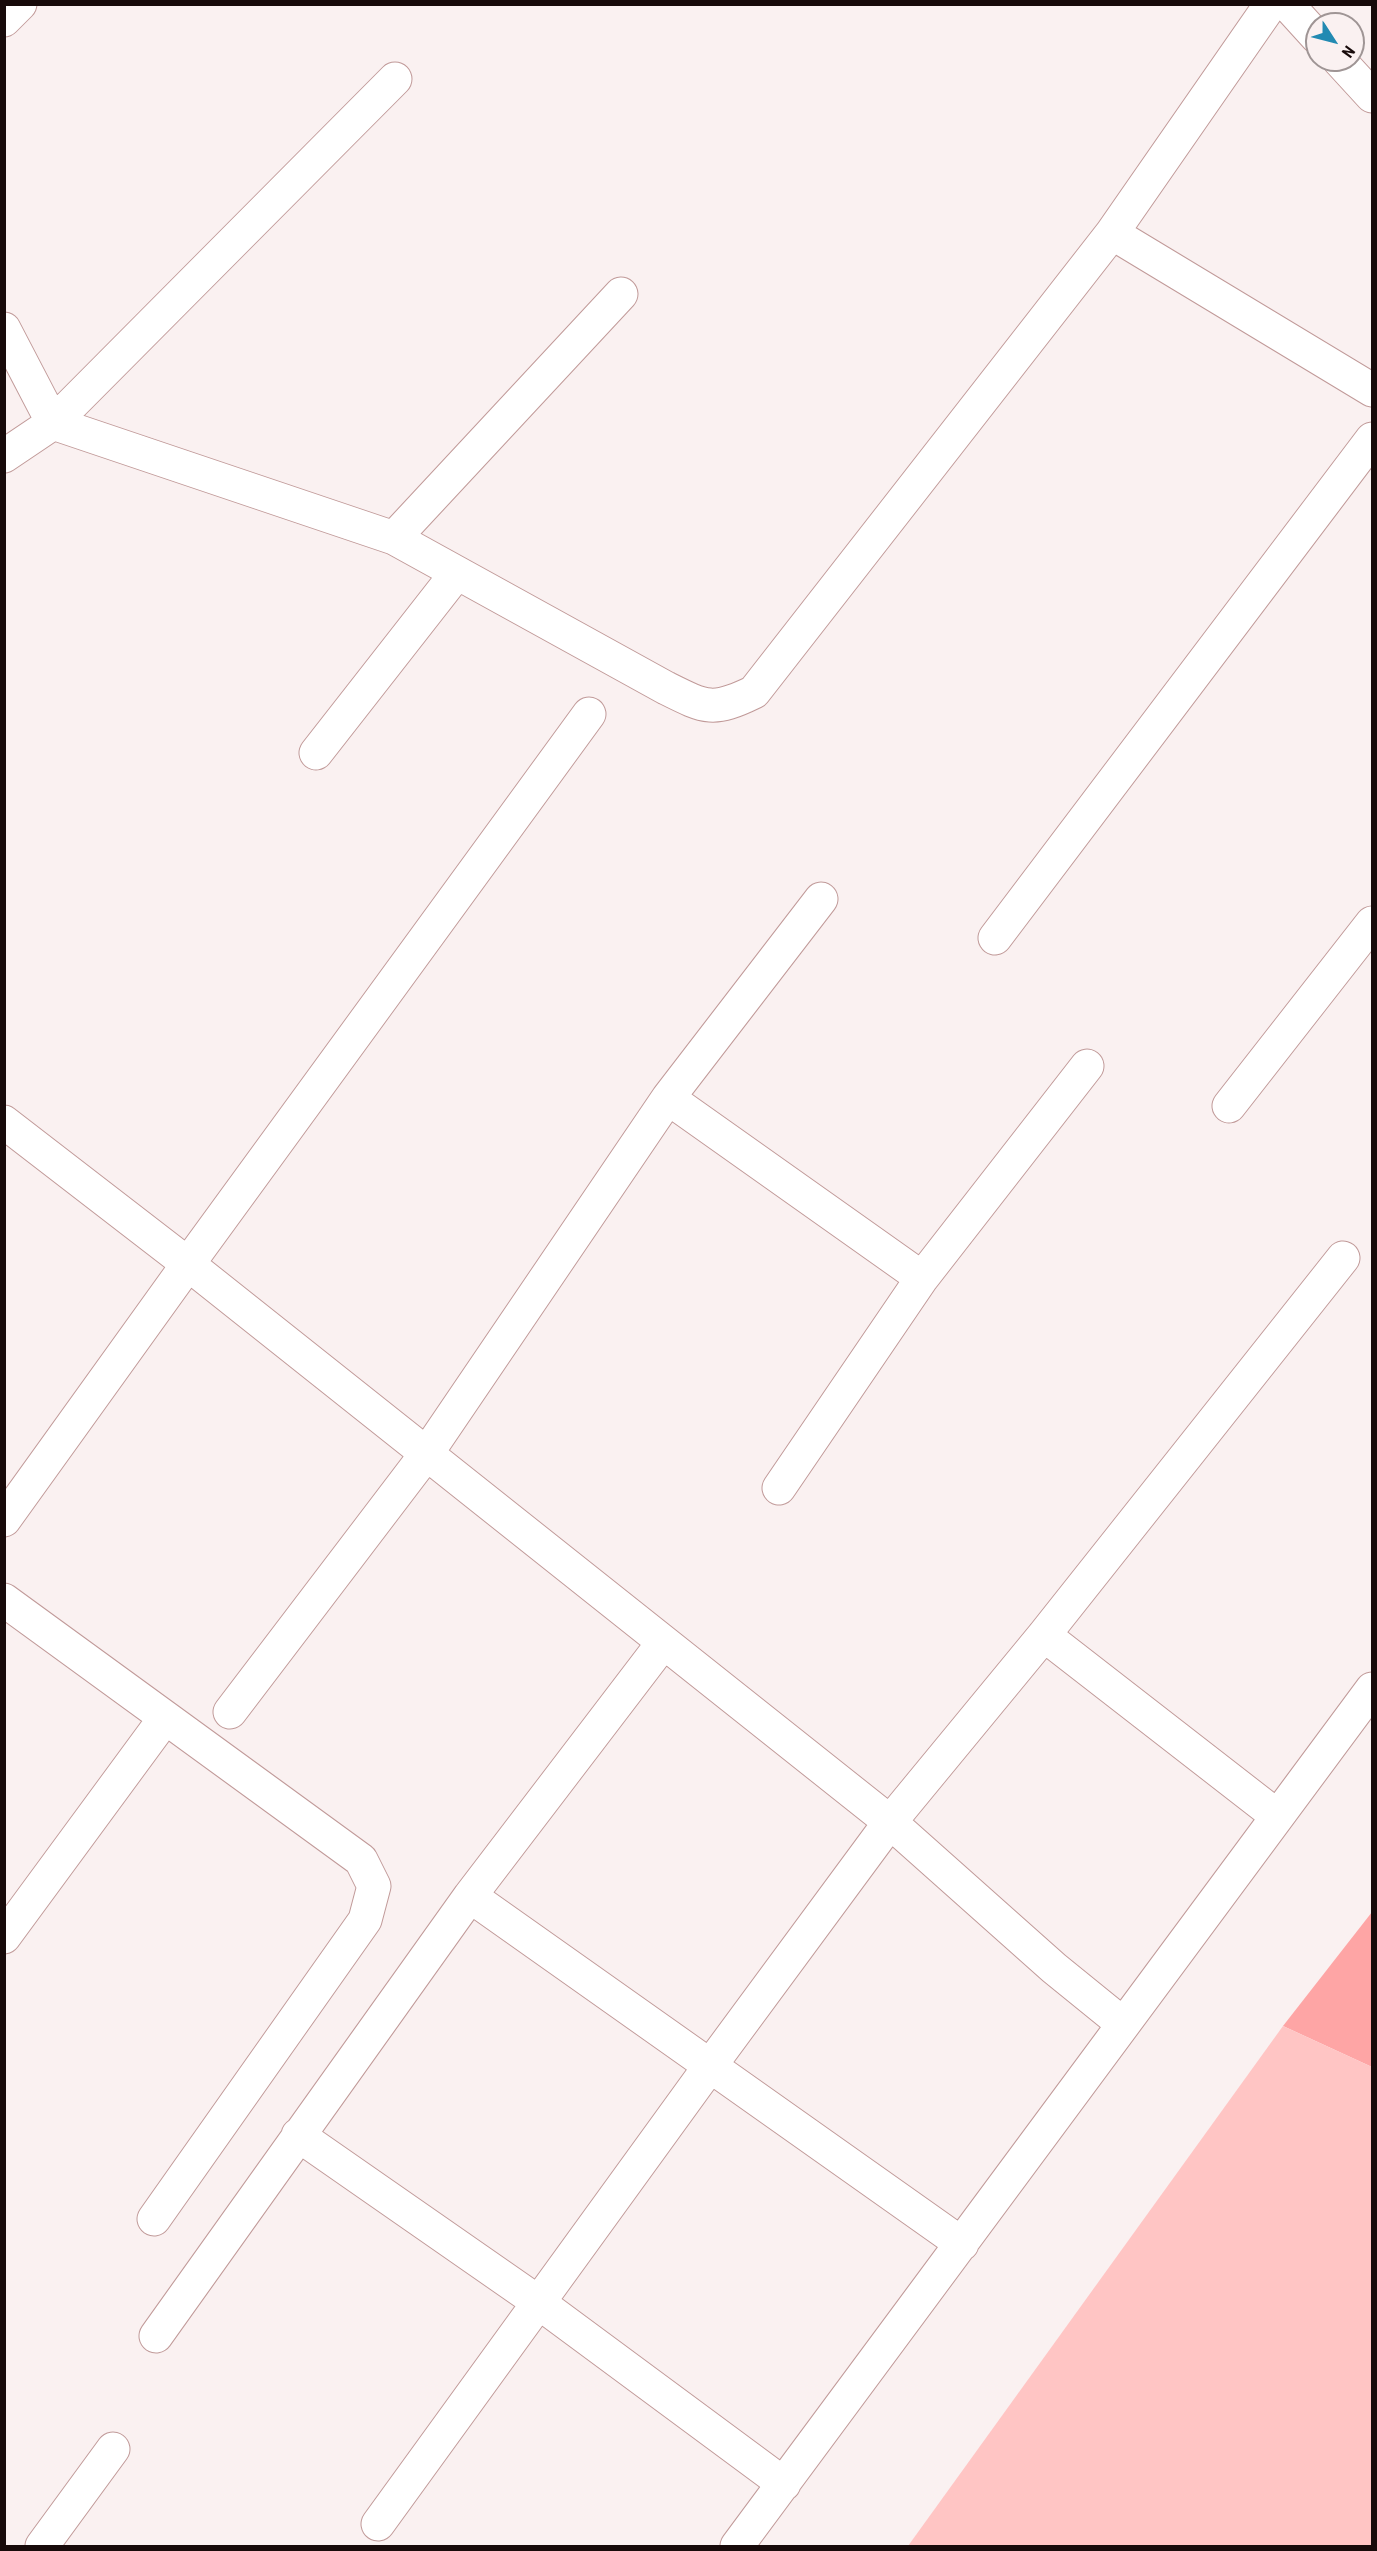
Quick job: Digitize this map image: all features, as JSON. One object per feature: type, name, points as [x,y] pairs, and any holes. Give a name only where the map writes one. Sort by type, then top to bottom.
[{"type":"street","points":[[4,20],[20,4]]},
{"type":"street","points":[[4,328],[53,423],[394,538],[697,704],[726,706],[754,692],[1112,233],[1271,4]]},
{"type":"street","points":[[1287,4],[1305,24]]},
{"type":"street","points":[[1350,72],[1372,96]]},
{"type":"street","points":[[4,456],[53,423],[395,79]]},
{"type":"street","points":[[1112,233],[1372,390]]},
{"type":"street","points":[[394,538],[621,294]]},
{"type":"street","points":[[996,938],[1372,439]]},
{"type":"street","points":[[316,753],[456,574]]},
{"type":"street","points":[[4,1520],[589,714]]},
{"type":"street","points":[[230,1712],[427,1453],[668,1098],[821,899]]},
{"type":"street","points":[[1229,1106],[1372,923]]},
{"type":"street","points":[[779,1488],[922,1278],[1087,1066]]},
{"type":"street","points":[[668,1098],[922,1278]]},
{"type":"street","points":[[4,1122],[188,1264],[890,1822],[1054,1968],[1124,2024]]},
{"type":"street","points":[[378,2524],[890,1822],[1044,1635],[1343,1258]]},
{"type":"street","points":[[4,1600],[361,1860],[374,1886],[365,1920],[154,2219]]},
{"type":"street","points":[[1044,1635],[1277,1816]]},
{"type":"street","points":[[156,2336],[470,1896],[663,1643]]},
{"type":"street","points":[[737,2547],[1372,1689]]},
{"type":"street","points":[[4,1937],[165,1718]]},
{"type":"street","points":[[470,1896],[962,2244]]},
{"type":"street","points":[[298,2135],[538,2302],[784,2484]]},
{"type":"street","points":[[42,2547],[113,2449]]},
{"type":"shaded area","points":[[1372,1912],[1372,2067],[1283,2026]]},
{"type":"shaded area","points":[[1283,2026],[1372,2067],[1372,2546],[908,2546]]}]
